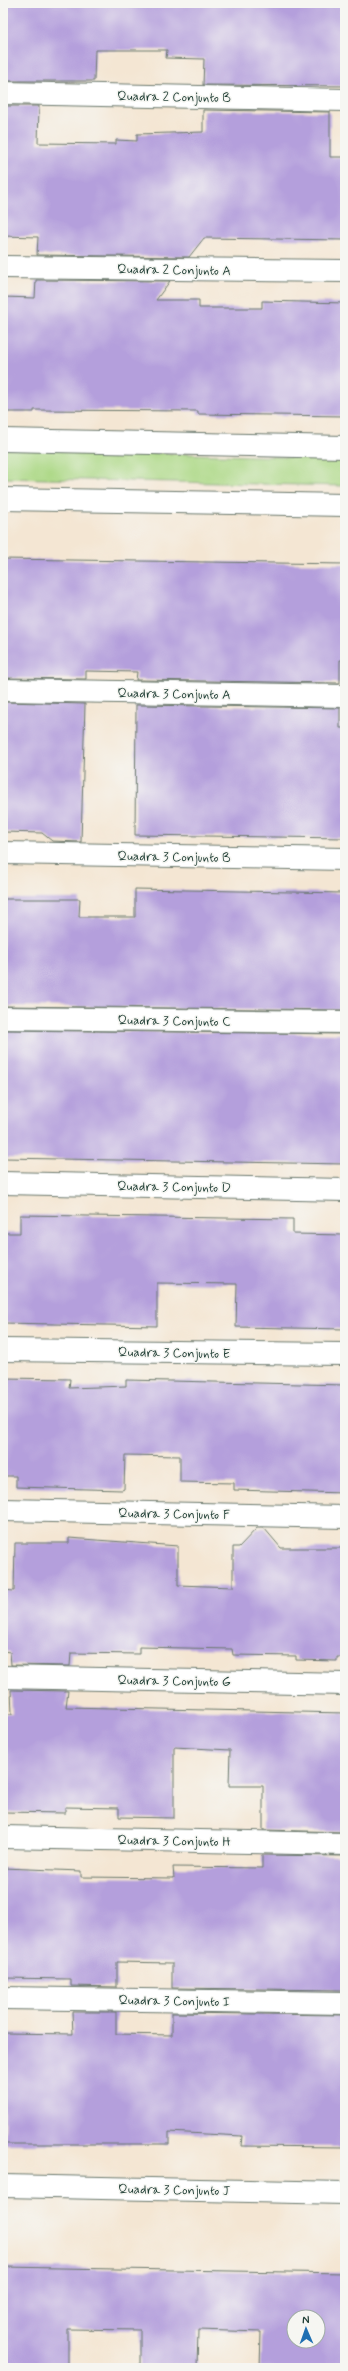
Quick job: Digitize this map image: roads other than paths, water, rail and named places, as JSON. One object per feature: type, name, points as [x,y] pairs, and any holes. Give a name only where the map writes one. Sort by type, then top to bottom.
[{"type":"street","name":"Quadra 2 Conjunto B","points":[[3,93],[345,100]]},
{"type":"street","name":"Quadra 2 Conjunto A","points":[[3,267],[345,271]]},
{"type":"street","points":[[3,440],[345,447]]},
{"type":"street","points":[[3,499],[345,505]]},
{"type":"street","name":"Quadra 3 Conjunto A","points":[[3,690],[345,696]]},
{"type":"street","name":"Quadra 3 Conjunto B","points":[[3,853],[345,859]]},
{"type":"street","name":"Quadra 3 Conjunto C","points":[[3,1018],[345,1022]]},
{"type":"street","name":"Quadra 3 Conjunto D","points":[[3,1183],[345,1190]]},
{"type":"street","name":"Quadra 3 Conjunto E","points":[[3,1350],[345,1354]]},
{"type":"street","name":"Quadra 3 Conjunto F","points":[[3,1510],[345,1517]]},
{"type":"street","name":"Quadra 3 Conjunto G","points":[[3,1677],[345,1684]]},
{"type":"street","name":"Quadra 3 Conjunto H","points":[[3,1837],[345,1844]]},
{"type":"street","name":"Quadra 3 Conjunto I","points":[[3,1998],[345,2002]]},
{"type":"street","name":"Quadra 3 Conjunto J","points":[[3,2186],[345,2193]]}]
